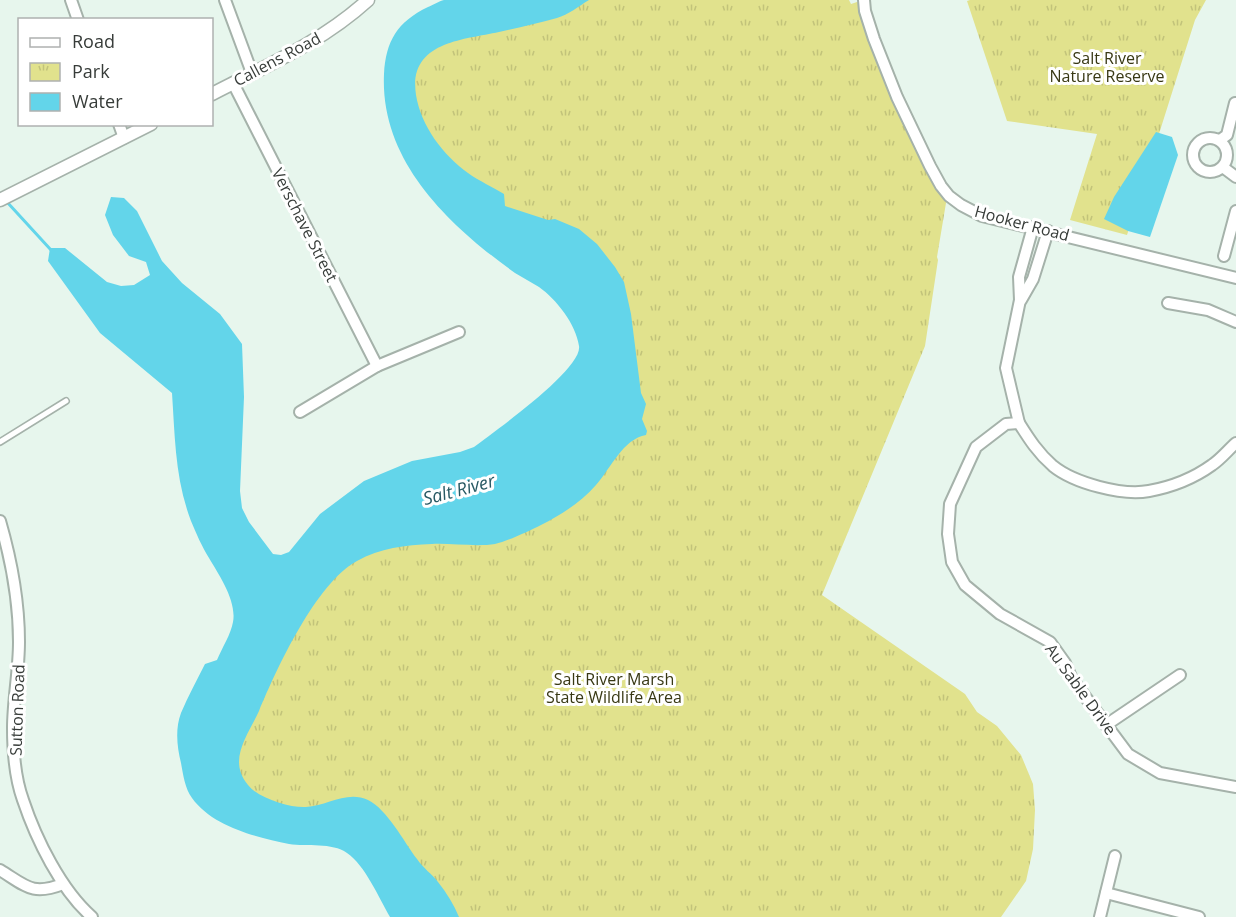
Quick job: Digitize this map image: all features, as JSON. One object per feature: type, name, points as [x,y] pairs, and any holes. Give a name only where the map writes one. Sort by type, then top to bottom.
[{"type":"street","points":[[70,0],[77,18]]},
{"type":"street","points":[[225,0],[252,72]]},
{"type":"street","name":"Callens Road","points":[[213,93],[304,48],[368,0]]},
{"type":"street","name":"Hooker Road","points":[[864,0],[871,30],[897,97],[941,186],[961,205],[982,216],[1236,279]]},
{"type":"street","name":"Verschave Street","points":[[232,83],[377,366]]},
{"type":"street","points":[[1220,140],[1227,135],[1234,104]]},
{"type":"street","points":[[120,126],[124,138]]},
{"type":"street","points":[[6,197],[148,126]]},
{"type":"street","points":[[1206,138],[1220,140],[1227,152],[1224,168],[1214,173],[1204,172],[1197,167],[1193,151],[1198,143],[1206,138]]},
{"type":"street","points":[[1224,168],[1236,177]]},
{"type":"street","points":[[1224,256],[1236,211]]},
{"type":"street","points":[[1033,227],[1020,277],[1020,300],[1006,368],[1019,423],[1034,447],[1054,466],[1076,480],[1111,489],[1147,492],[1180,482],[1212,465],[1236,443]]},
{"type":"street","points":[[1020,300],[1034,279],[1048,231]]},
{"type":"street","points":[[1167,303],[1208,309],[1236,322]]},
{"type":"street","points":[[300,412],[377,366],[459,332]]},
{"type":"street","name":"Au Sable Drive","points":[[1019,423],[1006,424],[976,447],[950,504],[948,534],[952,562],[965,585],[1000,614],[1050,642],[1065,663],[1072,679],[1128,754],[1160,773],[1236,787]]},
{"type":"street","name":"Sutton Road","points":[[0,521],[13,580],[19,641],[13,726],[15,765],[22,800],[39,839],[63,884],[92,917]]},
{"type":"street","points":[[1106,725],[1180,675]]},
{"type":"street","points":[[1100,917],[1114,856]]},
{"type":"street","points":[[0,870],[33,890],[48,890],[63,884]]},
{"type":"street","points":[[1106,893],[1199,917]]},
{"type":"lane","points":[[0,442],[66,401]]},
{"type":"green space","name":"Salt River Marsh State Wildlife Area","points":[[528,0],[849,0],[851,4],[860,1],[947,197],[925,346],[822,595],[965,694],[977,712],[997,726],[1021,755],[1033,784],[1035,810],[1033,849],[1026,881],[1001,917],[435,917],[383,837],[241,798],[216,725],[323,551],[484,492],[612,344],[417,136],[402,53]]},
{"type":"green space","name":"Salt River Nature Reserve","points":[[1206,0],[1195,20],[1127,235],[1070,220],[1097,134],[1007,121],[967,1]]},
{"type":"water","name":"Salt River","points":[[444,0],[589,0],[557,18],[454,41],[441,47],[429,54],[420,64],[416,77],[416,95],[428,129],[442,149],[468,173],[504,194],[505,206],[548,220],[555,219],[579,229],[597,244],[615,267],[624,282],[631,314],[641,393],[646,404],[642,419],[647,431],[646,435],[624,448],[596,485],[577,502],[556,517],[525,533],[495,544],[432,544],[393,548],[357,561],[342,572],[327,588],[299,628],[245,738],[239,757],[242,776],[248,785],[259,794],[275,801],[306,807],[360,797],[375,804],[388,818],[419,862],[436,879],[459,917],[390,917],[360,865],[347,853],[334,847],[289,844],[236,829],[211,816],[192,798],[185,781],[178,751],[179,719],[205,664],[217,660],[226,641],[234,614],[230,597],[199,540],[186,505],[177,458],[172,393],[100,333],[48,261],[50,248],[65,248],[107,282],[121,286],[134,285],[150,275],[146,262],[129,256],[113,235],[105,215],[111,197],[124,198],[137,211],[162,261],[182,283],[220,314],[242,344],[244,397],[240,491],[242,508],[249,522],[273,554],[281,555],[289,552],[320,514],[364,481],[412,461],[474,447],[536,400],[567,369],[576,356],[579,346],[574,329],[552,298],[491,255],[444,213],[424,189],[407,163],[394,136],[386,106],[384,74],[387,52],[401,26],[417,13]]},
{"type":"water","points":[[1156,132],[1172,137],[1178,155],[1150,237],[1128,231],[1104,219],[1114,197]]},
{"type":"waterway","points":[[7,202],[51,250]]}]
